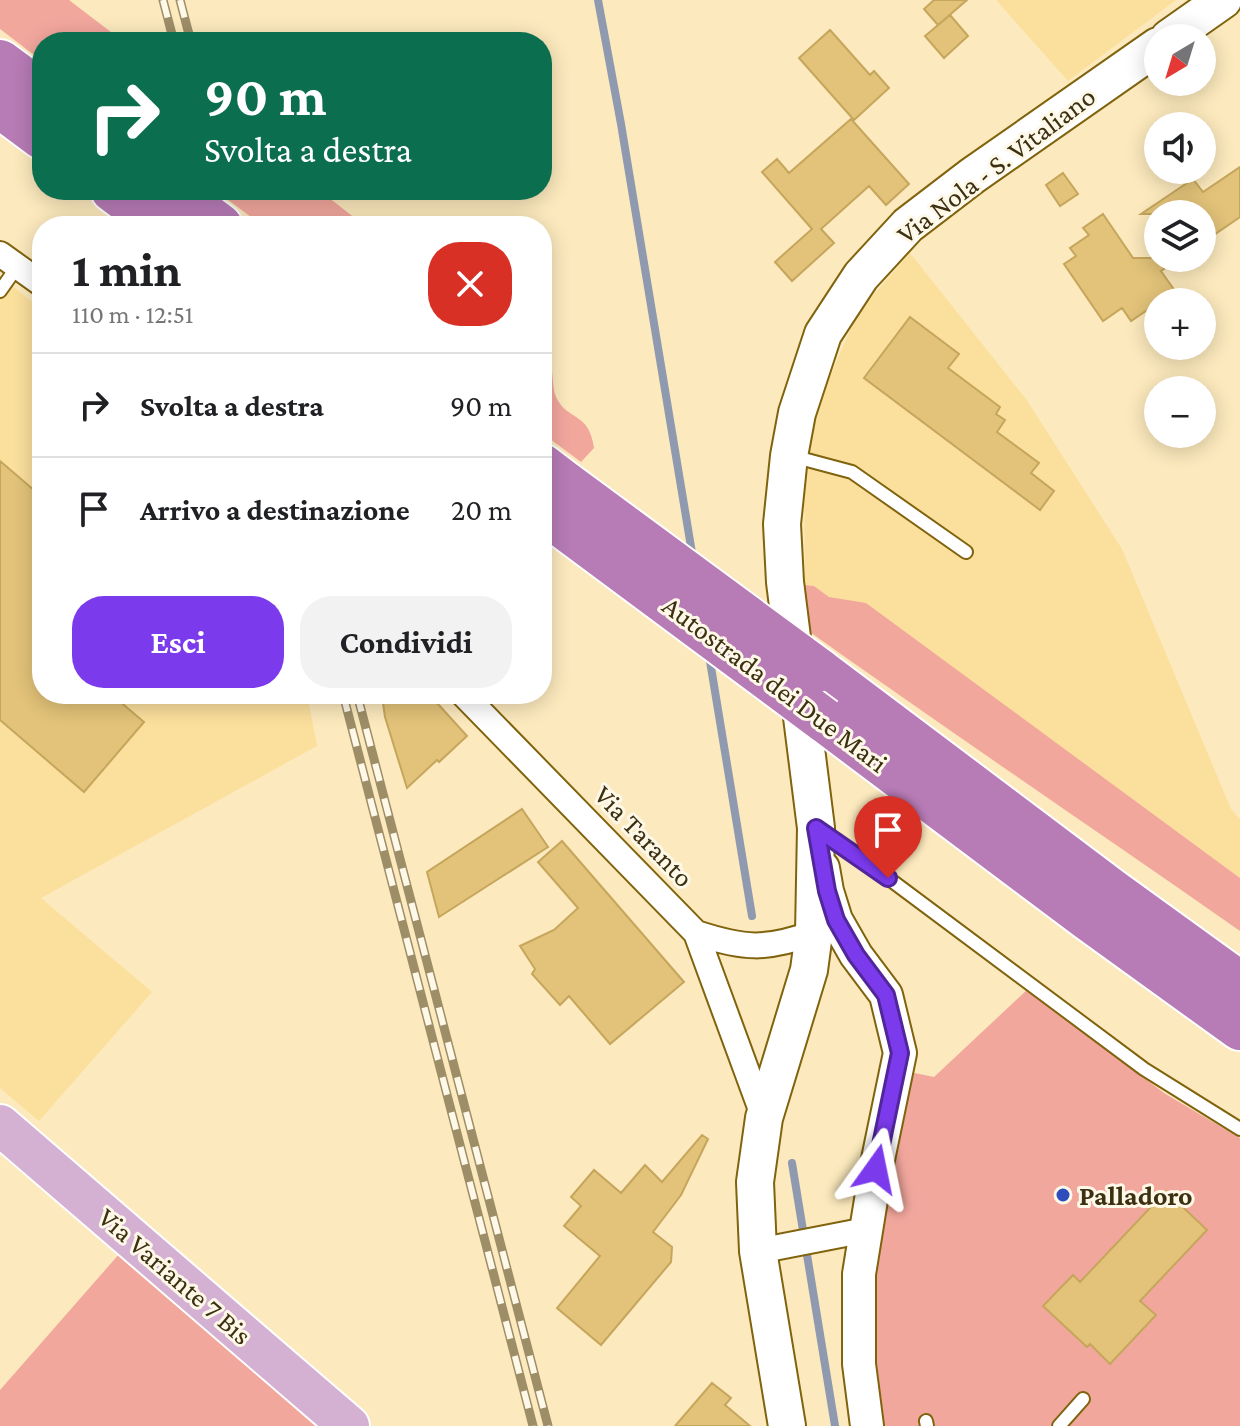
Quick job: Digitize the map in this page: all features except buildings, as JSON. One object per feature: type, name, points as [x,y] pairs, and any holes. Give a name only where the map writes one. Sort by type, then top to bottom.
[{"type":"highway","points":[[0,62],[32,86]]},
{"type":"highway","points":[[0,106],[32,130]]},
{"type":"highway","points":[[126,200],[148,216]]},
{"type":"highway","points":[[185,200],[207,216]]},
{"type":"highway","name":"Autostrada dei Due Mari","points":[[552,495],[818,670],[1240,984]]},
{"type":"highway","name":"Autostrada dei Due Mari","points":[[552,496],[824,720],[1240,1028]]},
{"type":"highway","points":[[818,670],[1138,876],[1240,949]]},
{"type":"main road","points":[[1189,24],[1223,0]]},
{"type":"main road","name":"Via Nola - S. Vitaliano","points":[[787,1426],[775,1248],[755,1182],[764,1118],[809,970],[814,933],[816,828],[785,582],[782,524],[797,413],[823,334],[861,276],[908,225],[972,176],[1144,56]]},
{"type":"main road","name":"Via Variante 7 Bis","points":[[0,1125],[349,1426]]},
{"type":"street","points":[[9,260],[32,277]]},
{"type":"street","name":"Via Taranto","points":[[473,704],[696,933]]},
{"type":"street","points":[[816,828],[827,891],[836,920],[856,955],[886,995],[900,1053],[876,1169],[859,1274],[859,1364],[867,1426]]},
{"type":"street","points":[[696,933],[726,943],[759,946],[788,942],[814,933],[856,955]]},
{"type":"street","points":[[696,933],[764,1118]]},
{"type":"street","points":[[775,1248],[866,1230]]},
{"type":"lane","points":[[0,291],[9,260]]},
{"type":"lane","points":[[789,456],[852,472],[966,552]]},
{"type":"lane","points":[[816,828],[1144,1069],[1240,1129]]},
{"type":"lane","points":[[1059,1426],[1083,1399]]},
{"type":"shaded area","points":[[0,0],[69,0],[111,32],[32,32],[32,53],[0,29]]},
{"type":"shaded area","points":[[996,0],[1176,0],[1144,24],[1068,81]]},
{"type":"shaded area","points":[[228,200],[332,200],[352,216],[250,216]]},
{"type":"shaded area","points":[[910,253],[1026,399],[1122,549],[1231,809],[1240,819],[1240,878],[866,604],[829,597],[814,586],[805,585],[804,494],[814,421],[821,397],[852,326],[869,300]]},
{"type":"shaded area","points":[[0,276],[32,302],[32,704],[309,704],[317,746],[41,898],[152,992],[39,1121],[0,1088]]},
{"type":"shaded area","points":[[552,371],[555,394],[561,405],[583,422],[591,436],[594,448],[581,462],[552,440]]},
{"type":"shaded area","points":[[805,585],[814,586],[829,597],[866,603],[1240,878],[1240,931],[807,630]]},
{"type":"shaded area","name":"Palladoro","points":[[1028,989],[1164,1093],[1240,1138],[1240,1426],[879,1426],[866,1330],[875,1252],[910,1072],[934,1077]]},
{"type":"shaded area","points":[[120,1253],[322,1426],[0,1426],[0,1390]]},
{"type":"waterway","points":[[598,0],[693,559]]},
{"type":"waterway","points":[[709,655],[752,916]]},
{"type":"waterway","points":[[792,1163],[835,1426]]},
{"type":"railway","points":[[163,0],[171,32]]},
{"type":"railway","points":[[180,0],[188,32]]},
{"type":"railway","points":[[346,704],[533,1426]]},
{"type":"railway","points":[[360,704],[548,1426]]},
{"type":"place","name":"Palladoro","points":[[1063,1195]]},
{"type":"route","points":[[876,1169],[900,1053],[886,995],[856,955],[836,920],[827,891],[816,828],[888,878]]}]
